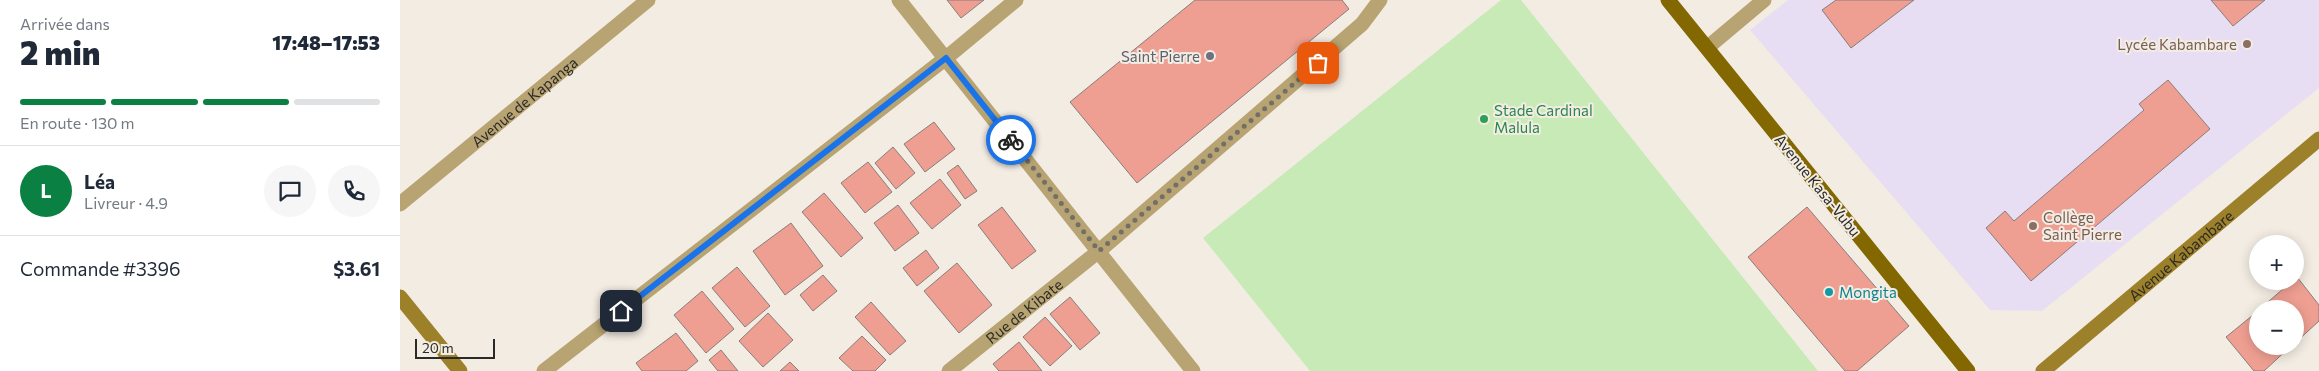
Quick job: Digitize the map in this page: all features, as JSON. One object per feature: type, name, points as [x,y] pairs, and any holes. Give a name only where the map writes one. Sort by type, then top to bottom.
[{"type":"main road","name":"Avenue Kasa-Vubu","points":[[1668,0],[1708,47],[1968,371]]},
{"type":"main road","name":"Avenue Kabambare","points":[[2044,371],[2319,139]]},
{"type":"main road","points":[[400,297],[460,371]]},
{"type":"street","name":"Avenue de Kapanga","points":[[400,204],[648,0]]},
{"type":"street","points":[[900,0],[1193,371]]},
{"type":"street","points":[[544,371],[946,58],[1016,0]]},
{"type":"street","name":"Rue de Kibate","points":[[949,371],[1099,251],[1362,24],[1380,0]]},
{"type":"street","points":[[1708,47],[1764,0]]},
{"type":"shaded area","name":"Collège Saint Pierre","points":[[1788,0],[2319,0],[2319,88],[2042,311],[1990,310],[1750,30]]},
{"type":"green space","name":"Stade Cardinal Malula","points":[[1501,0],[1521,0],[1818,371],[1310,371],[1203,238]]},
{"type":"building","points":[[947,0],[984,0],[961,18]]},
{"type":"building","name":"Saint Pierre","points":[[1195,0],[1342,0],[1349,9],[1137,183],[1070,102]]},
{"type":"building","points":[[1836,0],[1914,0],[1851,48],[1822,10]]},
{"type":"building","points":[[2211,0],[2265,0],[2233,26]]},
{"type":"building","points":[[2168,80],[2210,129],[2031,281],[1986,228],[2005,211],[2014,221],[2144,110],[2139,104]]},
{"type":"building","points":[[934,122],[955,149],[925,172],[904,144]]},
{"type":"building","points":[[893,147],[915,173],[896,189],[875,163]]},
{"type":"building","points":[[868,162],[892,192],[865,213],[841,183]]},
{"type":"building","points":[[958,165],[977,191],[965,199],[947,173]]},
{"type":"building","points":[[940,179],[961,205],[932,229],[910,203]]},
{"type":"building","points":[[824,193],[863,238],[841,257],[802,212]]},
{"type":"building","points":[[898,205],[919,233],[895,251],[874,223]]},
{"type":"building","points":[[1002,207],[1036,251],[1012,269],[978,225]]},
{"type":"building","name":"Mongita","points":[[1807,207],[1909,326],[1857,371],[1845,371],[1748,257]]},
{"type":"building","points":[[791,223],[823,266],[785,295],[753,251]]},
{"type":"building","points":[[926,250],[939,268],[917,286],[903,268]]},
{"type":"building","points":[[957,263],[992,305],[959,333],[924,291]]},
{"type":"building","points":[[737,267],[770,306],[745,327],[712,288]]},
{"type":"building","points":[[823,275],[837,291],[813,311],[800,295]]},
{"type":"building","points":[[2304,286],[2319,305],[2319,321],[2304,335],[2304,300],[2270,300],[2282,290],[2304,290]]},
{"type":"building","points":[[702,291],[734,329],[706,353],[674,315]]},
{"type":"building","points":[[1070,297],[1100,333],[1080,350],[1050,314]]},
{"type":"building","points":[[871,302],[906,341],[890,355],[855,317]]},
{"type":"building","points":[[768,313],[793,340],[763,367],[739,341]]},
{"type":"building","points":[[1045,317],[1072,346],[1050,366],[1023,337]]},
{"type":"building","points":[[2249,318],[2249,355],[2281,355],[2264,371],[2254,371],[2226,337]]},
{"type":"building","points":[[676,333],[698,361],[686,371],[642,371],[636,363]]},
{"type":"building","points":[[862,336],[886,360],[875,371],[853,371],[839,358]]},
{"type":"building","points":[[1019,342],[1042,371],[999,371],[993,364]]},
{"type":"building","points":[[721,350],[738,371],[718,371],[709,360]]},
{"type":"building","points":[[790,362],[799,371],[780,371]]},
{"type":"way so far","points":[[1011,140],[1099,251],[1318,63]]},
{"type":"place","name":"Lycée Kabambare","points":[[2247,44]]},
{"type":"place","name":"Saint Pierre","points":[[1210,56]]},
{"type":"place","name":"Stade Cardinal Malula","points":[[1484,119]]},
{"type":"place","name":"Collège Saint Pierre","points":[[2033,226]]},
{"type":"place","name":"Mongita","points":[[1829,292]]},
{"type":"route","points":[[621,311],[946,58],[1011,140]]}]
